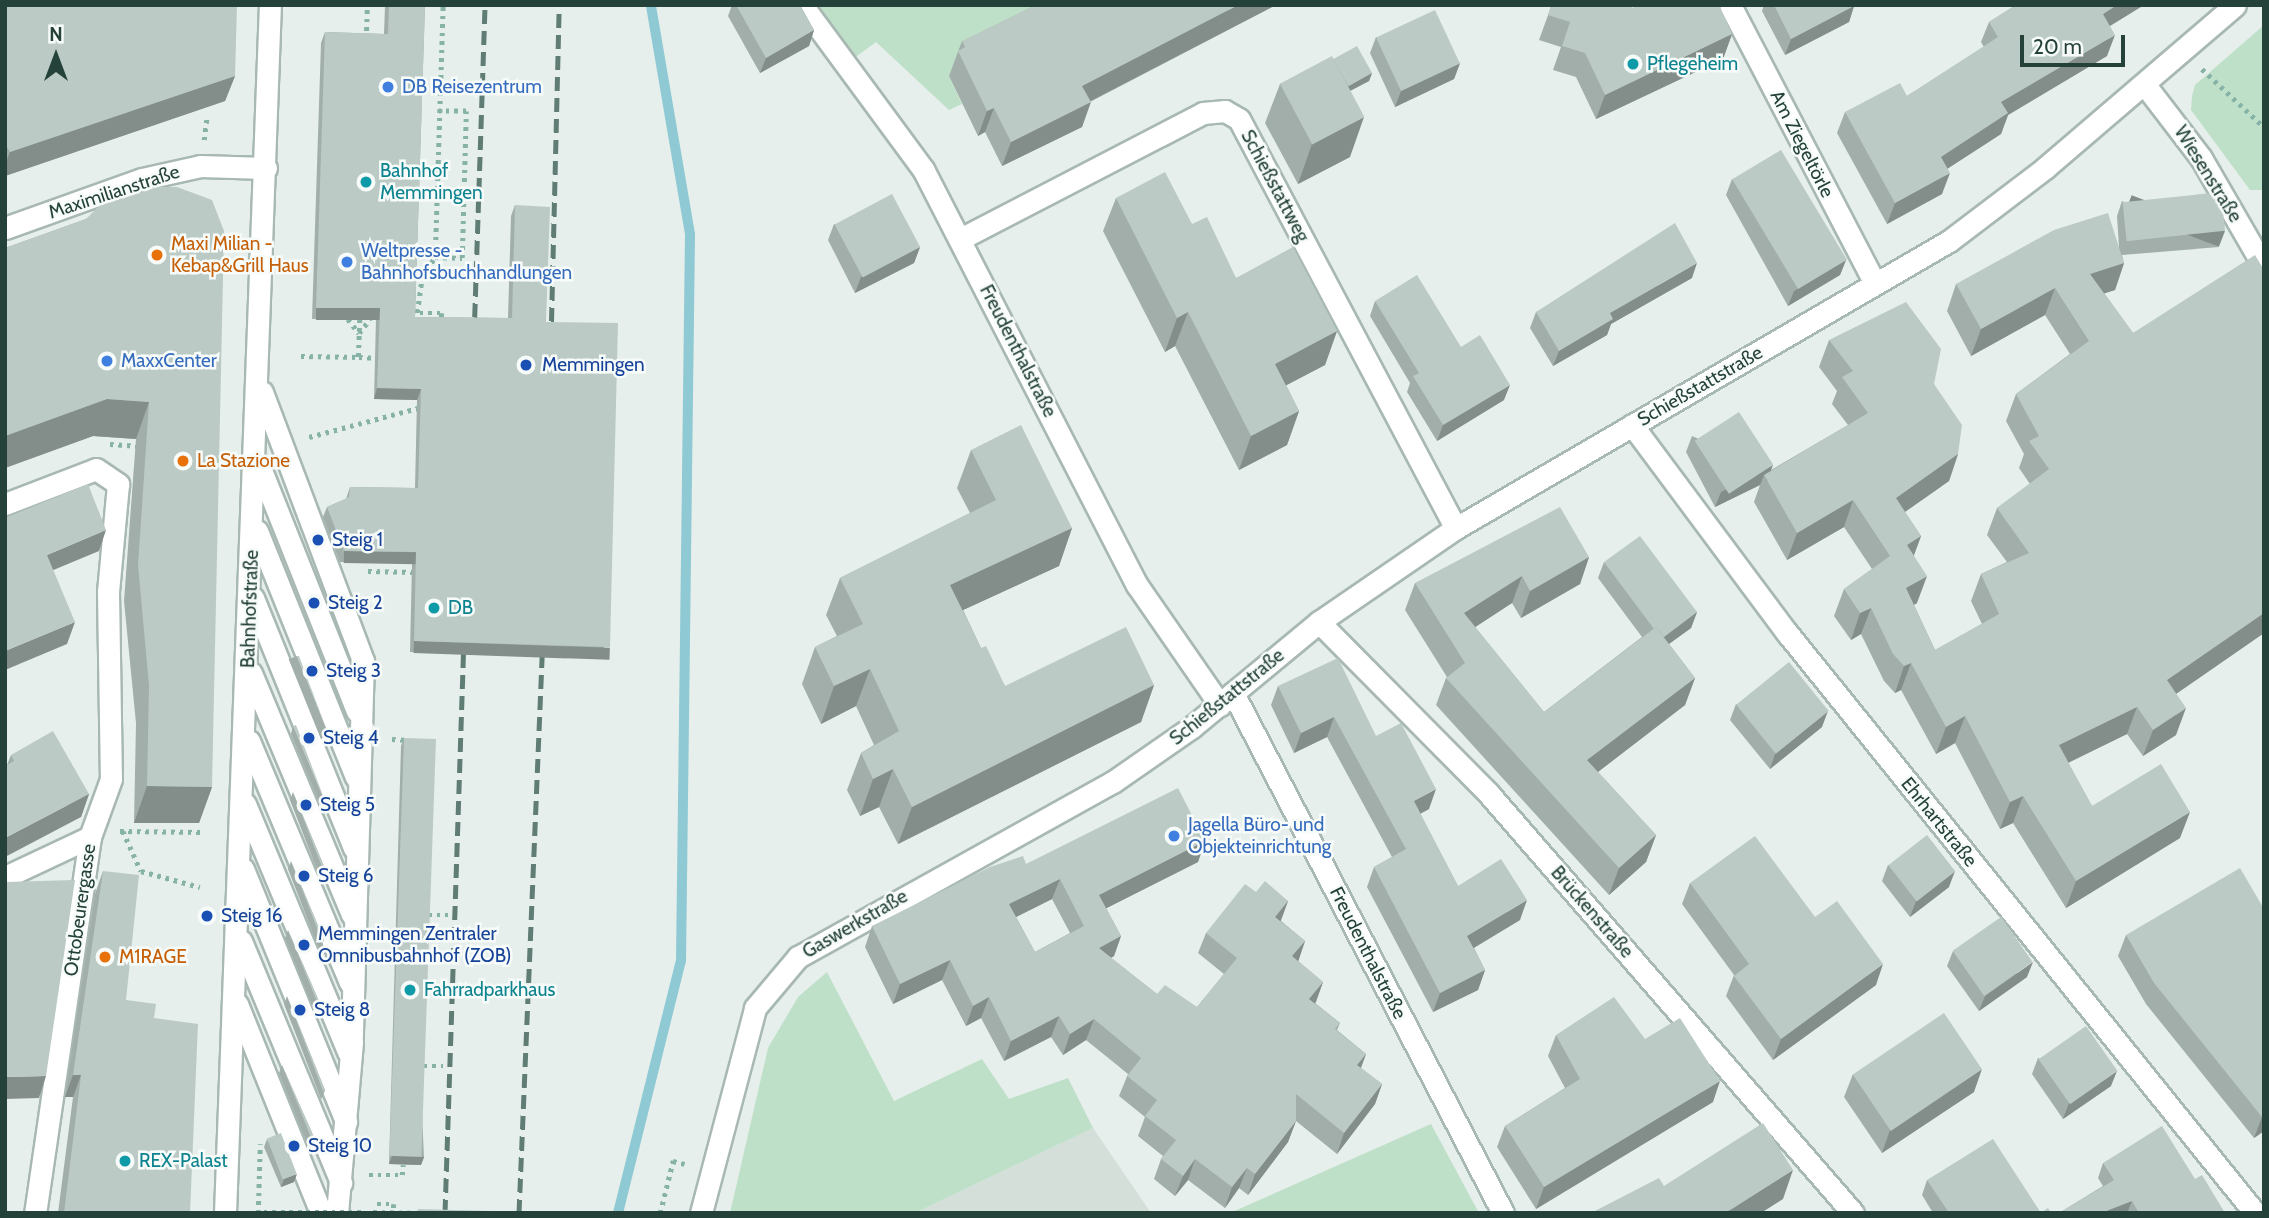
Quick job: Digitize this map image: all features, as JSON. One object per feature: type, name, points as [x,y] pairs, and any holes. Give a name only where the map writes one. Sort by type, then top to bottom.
[{"type":"street","name":"Bahnhofstraße","points":[[225,1213],[241,864],[249,590],[254,522],[270,5]]},
{"type":"street","name":"Freudenthalstraße","points":[[802,5],[923,169],[962,239],[1137,585],[1226,699],[1503,1213]]},
{"type":"street","name":"Am Ziegeltörle","points":[[1730,5],[1875,283]]},
{"type":"street","name":"Schießstattstraße","points":[[1156,755],[1319,622],[1456,528],[1875,283],[2005,200],[2145,85],[2235,5]]},
{"type":"street","name":"Wiesenstraße","points":[[2145,85],[2202,158],[2264,267]]},
{"type":"street","name":"Schießstattweg","points":[[962,239],[1203,113],[1225,111],[1239,119],[1456,528]]},
{"type":"street","name":"Maximilianstraße","points":[[5,228],[142,179],[200,166],[266,168]]},
{"type":"street","points":[[258,383],[361,646],[354,991],[347,1126],[338,1213]]},
{"type":"street","name":"Ehrhartstraße","points":[[1632,425],[1788,634],[2255,1213]]},
{"type":"street","points":[[256,456],[360,720]]},
{"type":"street","name":"Ottobeurergasse","points":[[5,504],[96,469],[118,484],[108,592],[111,779],[92,833],[35,1213]]},
{"type":"street","points":[[254,522],[359,786]]},
{"type":"street","points":[[249,590],[356,854]]},
{"type":"street","name":"Brückenstraße","points":[[1319,622],[1489,794],[1853,1213]]},
{"type":"street","points":[[248,665],[355,922]]},
{"type":"street","points":[[245,733],[354,991]]},
{"type":"street","name":"Gaswerkstraße","points":[[701,1213],[747,1033],[772,981],[847,928],[1156,755]]},
{"type":"street","points":[[243,799],[351,1059]]},
{"type":"street","points":[[5,877],[92,833]]},
{"type":"street","points":[[241,864],[347,1126]]},
{"type":"street","points":[[237,933],[343,1180]]},
{"type":"street","points":[[235,999],[321,1213]]},
{"type":"path","points":[[366,44],[367,5]]},
{"type":"path","points":[[408,335],[420,313],[422,277],[435,257],[443,5]]},
{"type":"path","points":[[356,43],[366,29]]},
{"type":"path","points":[[366,29],[376,44]]},
{"type":"path","points":[[2183,51],[2264,127]]},
{"type":"path","points":[[435,257],[462,258],[467,185],[466,111],[439,111]]},
{"type":"path","points":[[420,313],[442,313],[441,335]]},
{"type":"path","points":[[348,319],[359,333]]},
{"type":"path","points":[[359,358],[360,319]]},
{"type":"path","points":[[359,333],[370,319]]},
{"type":"path","points":[[301,356],[396,358]]},
{"type":"path","points":[[416,407],[431,408]]},
{"type":"path","points":[[106,444],[145,446]]},
{"type":"path","points":[[368,564],[368,571],[420,572]]},
{"type":"path","points":[[392,739],[418,740]]},
{"type":"path","points":[[123,831],[141,871],[201,887]]},
{"type":"path","points":[[92,833],[203,832]]},
{"type":"path","points":[[428,915],[448,915]]},
{"type":"path","points":[[424,1066],[443,1066]]},
{"type":"path","points":[[660,1213],[673,1161]]},
{"type":"path","points":[[343,1180],[402,1175],[403,1165]]},
{"type":"path","points":[[377,1203],[394,1204],[393,1213]]},
{"type":"path","points":[[264,1213],[361,1212]]},
{"type":"path","points":[[373,1212],[425,1213]]},
{"type":"shaded area","points":[[1093,1128],[1151,1213],[915,1213]]},
{"type":"green space","points":[[802,5],[1055,5],[949,76],[962,104],[949,110],[876,42],[846,64]]},
{"type":"green space","points":[[2264,25],[2264,190],[2250,190],[2191,110],[2192,96],[2195,85]]},
{"type":"green space","points":[[827,972],[894,1101],[982,1059],[1009,1099],[1068,1078],[1093,1128],[915,1213],[730,1213],[768,1048],[798,997]]},
{"type":"green space","points":[[1431,1124],[1479,1213],[1230,1213]]},
{"type":"building","points":[[5,5],[237,5],[235,76],[10,152],[5,144]]},
{"type":"building","points":[[389,5],[425,5],[415,317],[512,318],[515,205],[550,207],[546,322],[618,323],[610,647],[414,641],[416,552],[344,551],[327,507],[349,497],[350,487],[418,488],[421,389],[377,388],[380,308],[316,308],[325,32],[388,34]]},
{"type":"building","points":[[736,5],[800,5],[814,30],[766,58]]},
{"type":"building","points":[[1035,5],[1238,5],[1082,86],[1091,102],[1011,142],[994,108],[987,111],[958,51],[965,47],[962,41]]},
{"type":"building","name":"Pflegeheim","points":[[1551,5],[1631,5],[1632,8],[1638,5],[1719,5],[1732,34],[1605,95],[1585,53],[1562,46],[1570,22],[1548,15]]},
{"type":"building","points":[[1774,5],[1854,5],[1854,6],[1791,39]]},
{"type":"building","points":[[2016,5],[2117,5],[2103,14],[2115,35],[2001,102],[2008,113],[1941,157],[1950,173],[1895,203],[1845,112],[1900,83],[1907,96],[1998,37],[1989,22]]},
{"type":"building","points":[[1435,10],[1460,63],[1401,91],[1376,37]]},
{"type":"building","points":[[1357,46],[1372,73],[1348,86],[1333,59]]},
{"type":"building","points":[[1332,56],[1364,117],[1312,145],[1280,84]]},
{"type":"building","points":[[1781,150],[1847,260],[1798,289],[1732,179]]},
{"type":"building","points":[[1165,172],[1192,224],[1207,217],[1236,278],[1293,247],[1337,331],[1275,364],[1299,411],[1251,436],[1188,312],[1177,318],[1116,198]]},
{"type":"building","points":[[148,187],[177,187],[212,200],[224,231],[212,787],[147,786],[149,686],[138,565],[149,402],[107,399],[5,436],[5,248],[86,219],[99,206]]},
{"type":"building","points":[[2221,192],[2225,231],[2127,241],[2123,202]]},
{"type":"building","points":[[892,194],[920,247],[863,277],[835,225]]},
{"type":"building","points":[[2108,213],[2124,263],[2090,274],[2133,333],[2255,255],[2264,270],[2264,613],[2167,680],[2186,708],[2153,730],[2137,707],[2059,745],[2092,806],[2161,764],[2190,812],[2076,881],[2023,796],[2010,802],[1965,716],[1946,727],[1911,663],[1904,666],[1893,654],[1871,608],[1860,613],[1844,589],[1890,556],[1853,500],[1797,533],[1764,475],[1868,413],[1842,377],[1853,371],[1829,340],[1906,302],[1941,349],[1934,384],[1962,425],[1958,454],[1896,498],[1921,536],[1907,545],[1927,576],[1906,588],[1935,650],[1999,614],[1981,574],[2029,553],[1997,508],[2049,469],[2029,441],[2039,436],[2016,394],[2089,341],[2055,288],[1981,329],[1956,284],[2054,230]]},
{"type":"building","points":[[1675,223],[1697,263],[1610,313],[1613,319],[1559,351],[1536,312]]},
{"type":"building","points":[[1417,275],[1461,347],[1480,335],[1510,385],[1443,425],[1413,376],[1419,373],[1375,301]]},
{"type":"building","points":[[1739,412],[1773,465],[1729,494],[1695,441]]},
{"type":"building","points":[[1021,425],[1072,528],[950,585],[981,648],[986,646],[1005,686],[1126,627],[1154,685],[912,807],[893,769],[873,779],[861,753],[899,731],[870,669],[834,686],[815,647],[863,624],[840,578],[996,500],[971,450]]},
{"type":"building","points":[[88,484],[106,530],[47,555],[75,622],[5,651],[5,518]]},
{"type":"building","points":[[1560,507],[1589,557],[1530,591],[1522,576],[1464,613],[1544,712],[1656,627],[1695,678],[1587,760],[1656,835],[1619,868],[1446,678],[1465,663],[1415,583]]},
{"type":"building","points":[[1640,536],[1697,612],[1664,637],[1656,627],[1654,629],[1604,562]]},
{"type":"building","points":[[297,656],[299,656],[329,736]]},
{"type":"building","points":[[1338,658],[1376,736],[1401,723],[1436,789],[1414,801],[1458,886],[1501,859],[1527,900],[1467,936],[1485,970],[1440,993],[1374,867],[1406,849],[1334,717],[1301,733],[1278,686]]},
{"type":"building","points":[[1789,662],[1829,711],[1776,754],[1736,705]]},
{"type":"building","points":[[296,725],[327,806],[293,726]]},
{"type":"building","points":[[53,731],[89,794],[5,838],[5,766],[14,761],[11,755]]},
{"type":"building","name":"Fahrradparkhaus","points":[[404,738],[436,739],[421,1157],[389,1156]]},
{"type":"building","points":[[1178,788],[1205,841],[1099,895],[1121,936],[1099,948],[1157,994],[1165,985],[1197,1007],[1237,958],[1206,933],[1245,884],[1256,892],[1265,881],[1288,901],[1275,917],[1305,941],[1292,956],[1323,982],[1309,999],[1340,1023],[1335,1029],[1366,1054],[1357,1065],[1382,1084],[1344,1133],[1296,1094],[1296,1121],[1255,1174],[1247,1168],[1232,1187],[1195,1159],[1183,1176],[1161,1159],[1176,1140],[1145,1116],[1157,1100],[1127,1076],[1141,1058],[1094,1019],[1070,1034],[1059,1016],[1011,1041],[989,997],[973,1006],[950,960],[900,984],[872,926],[990,867],[1023,856],[1026,864]],"holes":[[[1060,879],[1084,926],[1035,952],[1009,904]]]},
{"type":"building","points":[[293,792],[326,871],[324,872]]},
{"type":"building","points":[[1927,835],[1955,871],[1917,901],[1888,865]]},
{"type":"building","points":[[1755,836],[1815,917],[1837,901],[1883,964],[1781,1039],[1734,976],[1749,964],[1690,883]]},
{"type":"building","points":[[291,861],[324,940],[322,941]]},
{"type":"building","points":[[2240,868],[2264,909],[2262,1117],[2154,983],[2126,935]]},
{"type":"building","points":[[103,871],[139,875],[126,1000],[156,1004],[154,1018],[198,1024],[190,1213],[64,1213],[81,1075],[73,1075]]},
{"type":"building","points":[[75,880],[46,1076],[5,1077],[5,882]]},
{"type":"building","points":[[2001,917],[2033,962],[1984,996],[1953,951]]},
{"type":"building","points":[[288,930],[322,1008],[320,1009]]},
{"type":"building","points":[[287,996],[325,1090],[323,1091]]},
{"type":"building","points":[[1614,997],[1645,1039],[1680,1018],[1720,1081],[1544,1187],[1505,1126],[1580,1079],[1556,1035]]},
{"type":"building","points":[[1944,1013],[1982,1069],[1891,1131],[1853,1075]]},
{"type":"building","points":[[2086,1026],[2118,1071],[2070,1104],[2038,1059]]},
{"type":"building","points":[[282,1065],[317,1144],[314,1145]]},
{"type":"building","points":[[1763,1123],[1793,1170],[1732,1209],[1724,1213],[1591,1213],[1659,1178],[1664,1186]]},
{"type":"building","points":[[2162,1126],[2195,1179],[2202,1175],[2225,1213],[2139,1213],[2132,1201],[2101,1213],[2059,1213],[2114,1180],[2103,1163]]},
{"type":"building","points":[[281,1133],[297,1174],[283,1179],[267,1138]]},
{"type":"building","points":[[1993,1139],[2041,1213],[1949,1213],[1927,1180]]},
{"type":"building","points":[[418,1209],[528,1212],[418,1213]]},
{"type":"waterway","points":[[618,1213],[681,961],[690,234],[651,5]]},
{"type":"railway","points":[[474,338],[485,5]]},
{"type":"railway","points":[[551,342],[559,5]]},
{"type":"railway","points":[[445,1213],[464,636]]},
{"type":"railway","points":[[519,1213],[543,636]]},
{"type":"place","name":"Pflegeheim","points":[[1633,64]]},
{"type":"place","name":"DB Reisezentrum","points":[[388,87]]},
{"type":"place","name":"Bahnhof Memmingen","points":[[366,182]]},
{"type":"place","name":"Maxi Milian - Kebap&Grill Haus","points":[[157,255]]},
{"type":"place","name":"Weltpresse - Bahnhofsbuchhandlungen","points":[[347,262]]},
{"type":"place","name":"MaxxCenter","points":[[107,361]]},
{"type":"place","name":"Memmingen","points":[[526,365]]},
{"type":"place","name":"La Stazione","points":[[183,461]]},
{"type":"place","name":"Steig 1","points":[[318,540]]},
{"type":"place","name":"Steig 2","points":[[314,603]]},
{"type":"place","name":"DB","points":[[434,608]]},
{"type":"place","name":"Steig 3","points":[[312,671]]},
{"type":"place","name":"Steig 4","points":[[309,738]]},
{"type":"place","name":"Steig 5","points":[[306,805]]},
{"type":"place","name":"Jagella Büro- und Objekteinrichtung","points":[[1174,836]]},
{"type":"place","name":"Steig 6","points":[[304,876]]},
{"type":"place","name":"Steig 16","points":[[207,916]]},
{"type":"place","name":"Memmingen Zentraler Omnibusbahnhof (ZOB)","points":[[304,945]]},
{"type":"place","name":"M1RAGE","points":[[105,957]]},
{"type":"place","name":"Fahrradparkhaus","points":[[410,990]]},
{"type":"place","name":"Steig 8","points":[[300,1010]]},
{"type":"place","name":"Steig 10","points":[[294,1146]]},
{"type":"place","name":"REX-Palast","points":[[125,1161]]}]
